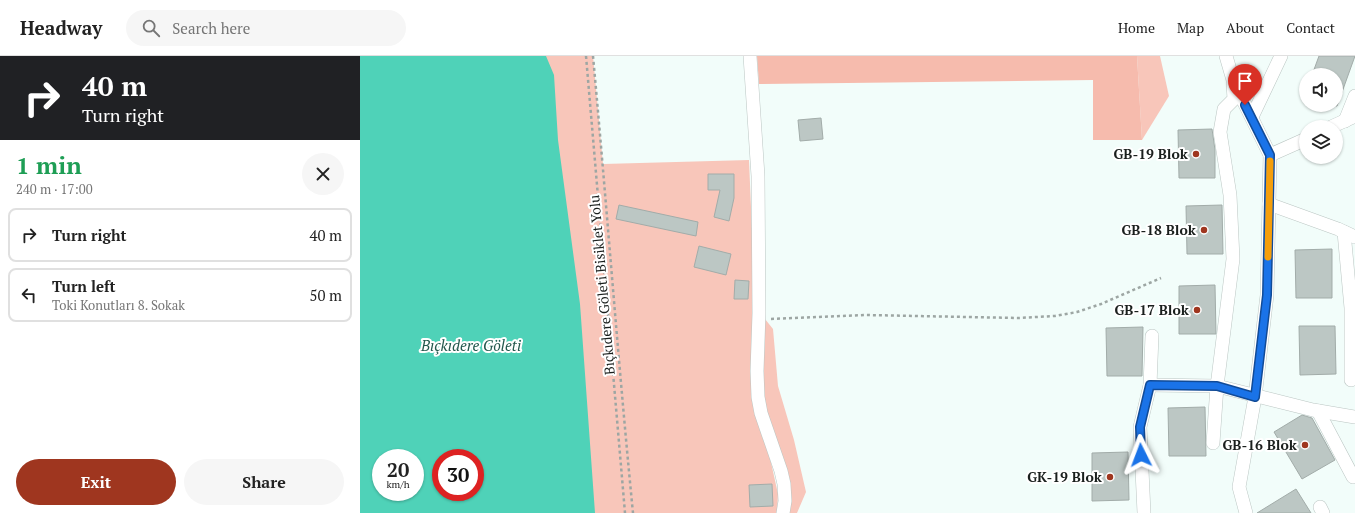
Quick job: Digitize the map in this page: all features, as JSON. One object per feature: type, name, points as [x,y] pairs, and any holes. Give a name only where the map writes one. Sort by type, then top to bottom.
[{"type":"street","points":[[750,56],[758,176],[758,397],[760,413],[781,471],[784,484],[785,501],[783,513]]},
{"type":"street","points":[[1226,56],[1233,80],[1270,155],[1267,295],[1255,397],[1239,487],[1246,513]]},
{"type":"street","points":[[1252,117],[1282,56]]},
{"type":"street","points":[[1213,443],[1217,386],[1233,259],[1230,195],[1220,132],[1224,109],[1234,99],[1233,80]]},
{"type":"street","points":[[1350,118],[1355,96]]},
{"type":"street","points":[[1270,155],[1299,141]]},
{"type":"street","points":[[1269,204],[1350,234],[1351,380]]},
{"type":"street","points":[[1144,513],[1140,427],[1150,385],[1152,336]]},
{"type":"street","points":[[1150,385],[1217,386],[1255,397],[1318,411],[1355,417]]},
{"type":"street","points":[[1318,411],[1353,477]]},
{"type":"path","points":[[586,56],[625,513]]},
{"type":"path","name":"Bıçkıdere Göleti Bisiklet Yolu","points":[[593,56],[608,220],[619,368],[633,513]]},
{"type":"path","points":[[758,319],[866,315],[1018,318],[1055,316],[1077,312],[1101,304],[1161,278]]},
{"type":"shaded area","points":[[360,56],[593,56],[603,164],[749,160],[755,301],[770,458],[778,494],[777,513],[360,513]]},
{"type":"shaded area","points":[[757,56],[1137,56],[1142,140],[1093,140],[1093,80],[759,84]]},
{"type":"shaded area","points":[[1137,56],[1160,56],[1169,96],[1142,140]]},
{"type":"shaded area","points":[[765,319],[773,329],[778,386],[794,440],[806,492],[797,513],[789,513],[763,397]]},
{"type":"water","name":"Bıçkıdere Göleti","points":[[360,56],[546,56],[554,75],[558,140],[580,304],[595,513],[360,513]]},
{"type":"building","points":[[1319,56],[1355,56],[1343,89],[1343,68],[1315,68]]},
{"type":"building","points":[[821,118],[823,139],[800,141],[798,120]]},
{"type":"building","name":"GB-19 Blok","points":[[1212,129],[1215,150],[1215,178],[1179,178],[1178,130]]},
{"type":"building","points":[[708,174],[734,174],[734,198],[729,221],[714,217],[720,190],[708,190]]},
{"type":"building","points":[[619,205],[698,222],[696,236],[616,219]]},
{"type":"building","name":"GB-18 Blok","points":[[1222,205],[1223,254],[1187,254],[1186,206]]},
{"type":"building","points":[[699,246],[731,254],[726,275],[694,267]]},
{"type":"building","points":[[1332,249],[1332,298],[1296,298],[1295,250]]},
{"type":"building","points":[[735,280],[749,281],[748,299],[734,299]]},
{"type":"building","name":"GB-17 Blok","points":[[1215,285],[1216,334],[1179,334],[1179,286]]},
{"type":"building","points":[[1299,326],[1335,326],[1336,374],[1300,375]]},
{"type":"building","points":[[1143,327],[1142,376],[1107,376],[1106,328]]},
{"type":"building","points":[[1205,407],[1206,456],[1169,456],[1168,408]]},
{"type":"building","name":"GB-16 Blok","points":[[1302,415],[1312,418],[1335,460],[1302,479],[1274,432]]},
{"type":"building","name":"GK-19 Blok","points":[[1128,452],[1129,500],[1092,501],[1092,453]]},
{"type":"building","points":[[772,484],[773,506],[750,507],[749,485]]},
{"type":"building","points":[[1296,489],[1311,513],[1257,513]]},
{"type":"slow traffic","points":[[1268,257],[1270,161]]},
{"type":"place","name":"GB-19 Blok","points":[[1196,154]]},
{"type":"place","name":"GB-18 Blok","points":[[1204,230]]},
{"type":"place","name":"GB-17 Blok","points":[[1197,310]]},
{"type":"place","name":"GB-16 Blok","points":[[1305,445]]},
{"type":"place","name":"GK-19 Blok","points":[[1110,477]]},
{"type":"route","points":[[1141,455],[1140,427],[1150,385],[1217,386],[1255,397],[1267,295],[1270,155],[1245,105]]}]
